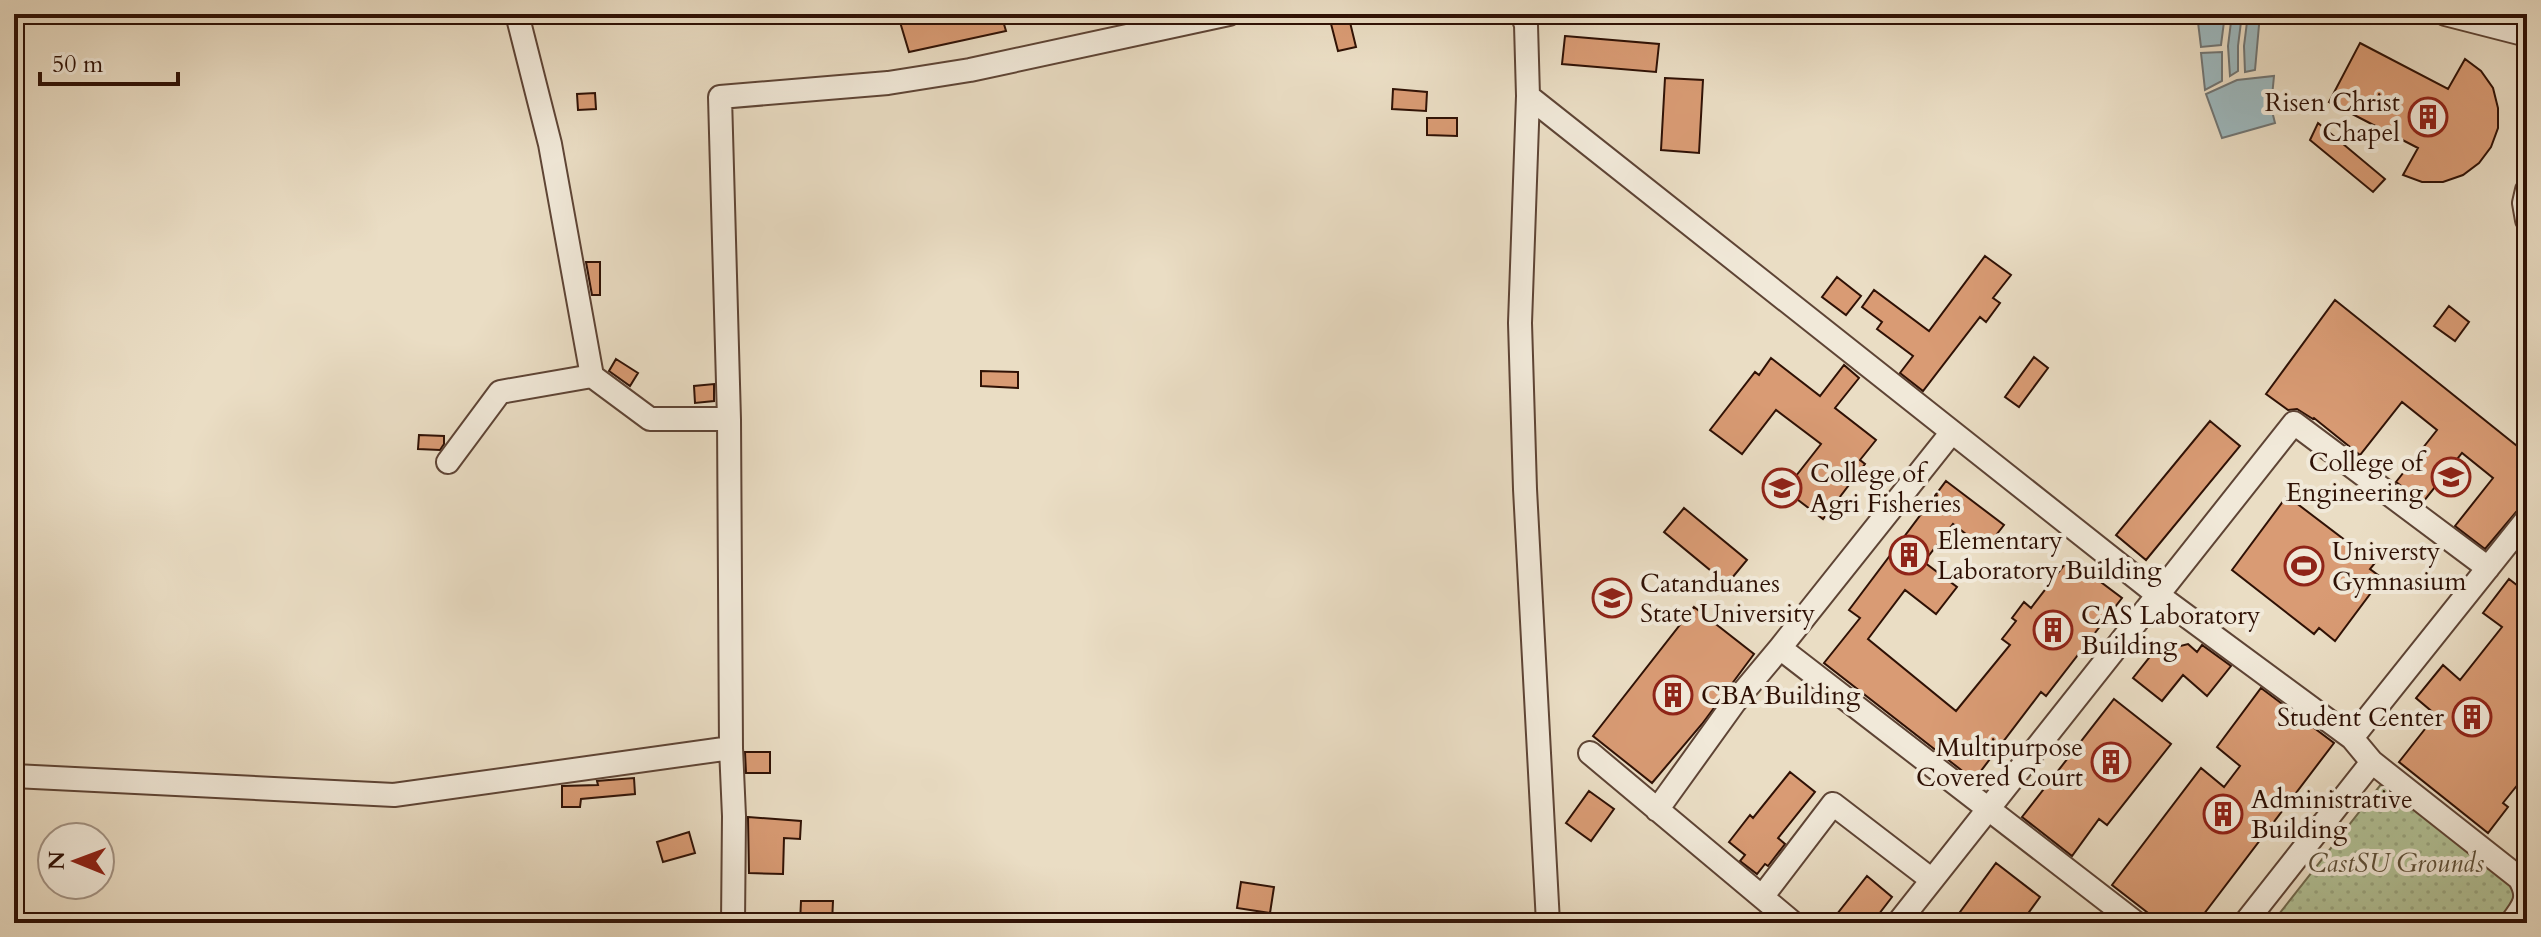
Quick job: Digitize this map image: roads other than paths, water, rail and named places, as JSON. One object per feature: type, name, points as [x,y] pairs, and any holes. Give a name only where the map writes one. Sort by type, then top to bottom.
[{"type":"street","points":[[517,14],[550,144],[592,376],[650,419],[729,419]]},
{"type":"street","points":[[733,923],[729,419],[720,97],[888,83],[970,70],[1229,14]]},
{"type":"street","points":[[1522,14],[1526,25],[1528,96],[1520,323],[1525,489],[1548,923]]},
{"type":"street","points":[[2445,14],[2527,35]]},
{"type":"street","points":[[1528,96],[2158,595],[2352,738],[2372,762],[2519,878],[2524,886],[2526,902],[2511,923]]},
{"type":"street","points":[[2527,190],[2524,203],[2527,220]]},
{"type":"street","points":[[448,462],[500,392],[592,376]]},
{"type":"street","points":[[1898,923],[2294,423],[2488,568]]},
{"type":"street","points":[[1657,810],[1734,703],[1952,432]]},
{"type":"street","points":[[2352,738],[2527,519]]},
{"type":"street","points":[[1780,648],[2136,923]]},
{"type":"street","points":[[14,776],[394,795],[731,748]]},
{"type":"street","points":[[1590,753],[1793,923]]},
{"type":"street","points":[[2245,923],[2372,762]]},
{"type":"street","points":[[1762,897],[1833,804],[1932,880]]},
{"type":"water","points":[[2197,14],[2225,14],[2221,45],[2201,47]]},
{"type":"water","points":[[2232,14],[2242,14],[2238,71],[2230,76],[2228,46]]},
{"type":"water","points":[[2248,14],[2260,14],[2255,70],[2245,72],[2244,46]]},
{"type":"water","points":[[2222,52],[2222,81],[2205,90],[2201,53]]},
{"type":"water","points":[[2274,76],[2271,107],[2275,123],[2222,138],[2206,94],[2237,80]]},
{"type":"place","name":"Risen Christ Chapel","points":[[2428,117]]},
{"type":"place","name":"College of Engineering","points":[[2451,477]]},
{"type":"place","name":"College of Agri Fisheries","points":[[1782,488]]},
{"type":"place","name":"Elementary Laboratory Building","points":[[1909,555]]},
{"type":"place","name":"Universty Gymnasium","points":[[2304,566]]},
{"type":"place","name":"Catanduanes State University","points":[[1612,598]]},
{"type":"place","name":"CAS Laboratory Building","points":[[2053,630]]},
{"type":"place","name":"CBA Building","points":[[1673,695]]},
{"type":"place","name":"Student Center","points":[[2472,717]]},
{"type":"place","name":"Multipurpose Covered Court","points":[[2111,762]]},
{"type":"place","name":"Administrative Building","points":[[2223,814]]},
{"type":"park label","name":"CastSU Grounds","points":[[2396,863]]}]
